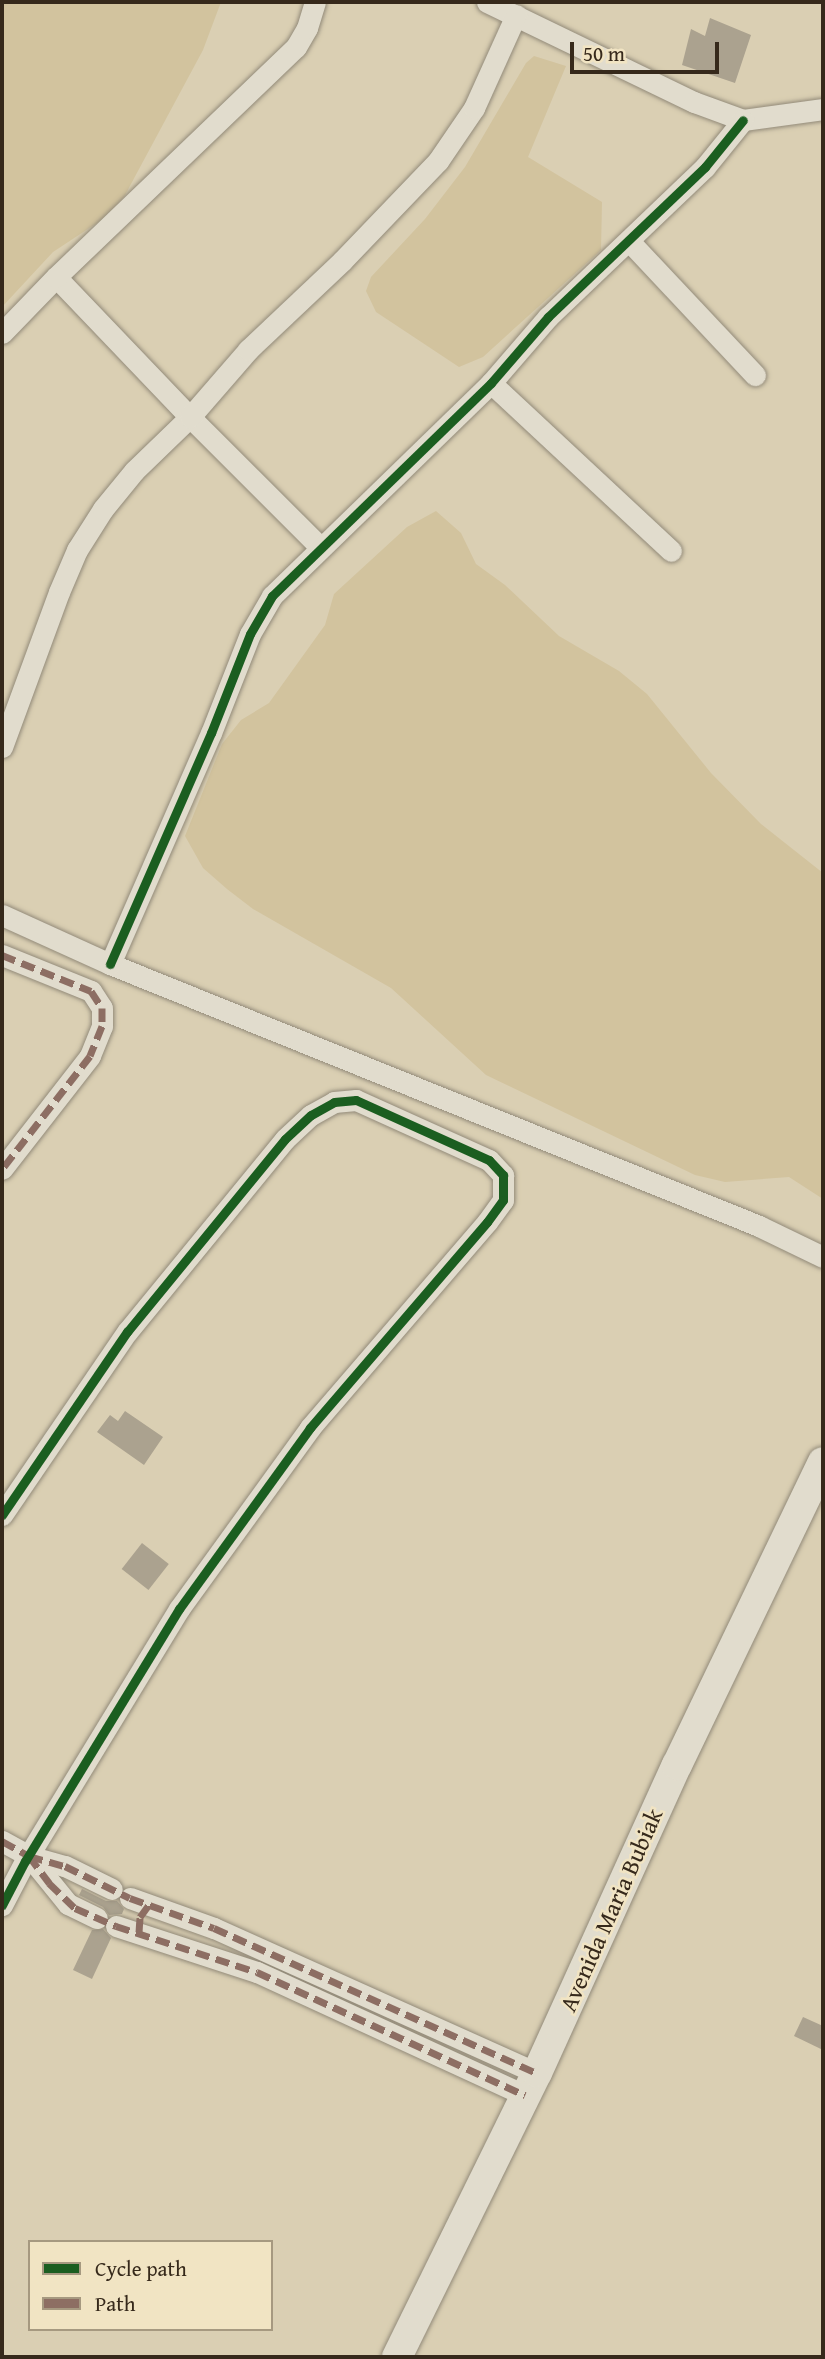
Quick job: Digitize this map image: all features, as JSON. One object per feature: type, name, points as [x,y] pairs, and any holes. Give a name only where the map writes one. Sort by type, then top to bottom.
[{"type":"street","points":[[2,333],[55,277],[296,47],[307,28],[315,2]]},
{"type":"street","points":[[487,2],[694,102],[743,120],[823,109]]},
{"type":"street","points":[[2,747],[43,631],[77,550],[103,509],[134,471],[190,417],[248,349],[342,261],[451,146],[474,108],[516,15]]},
{"type":"street","points":[[110,964],[211,733],[250,634],[272,596],[491,383],[548,317],[705,167],[743,120]]},
{"type":"street","points":[[629,241],[755,375]]},
{"type":"street","points":[[55,277],[320,547]]},
{"type":"street","points":[[491,383],[671,551]]},
{"type":"street","points":[[2,915],[110,964],[760,1226],[823,1257]]},
{"type":"street","points":[[2,954],[90,991],[102,1008],[102,1017],[97,1043],[90,1056],[2,1169]]},
{"type":"street","points":[[2,1515],[127,1332],[285,1139],[311,1115],[334,1102],[356,1100],[489,1160],[503,1175],[503,1200],[487,1222],[310,1428],[179,1609],[2,1905]]},
{"type":"street","name":"Avenida Maria Bubiak","points":[[397,2357],[531,2084],[677,1765],[820,1475]]},
{"type":"street","points":[[2,1841],[29,1856],[65,1866],[130,1897],[214,1928],[531,2084]]},
{"type":"street","points":[[29,1856],[68,1904],[107,1922],[257,1972],[531,2084]]},
{"type":"street","points":[[130,1897],[140,1917],[139,1932]]},
{"type":"shaded area","points":[[2,2],[221,2],[203,50],[124,197],[103,219],[53,252],[2,307]]},
{"type":"shaded area","points":[[534,56],[566,66],[528,157],[602,202],[601,250],[483,357],[459,367],[376,312],[366,291],[371,277],[425,219],[465,167],[526,63]]},
{"type":"shaded area","points":[[436,511],[461,533],[476,564],[505,585],[559,636],[619,671],[647,694],[711,773],[761,824],[823,873],[823,1199],[789,1177],[725,1182],[695,1175],[486,1075],[391,988],[253,909],[227,889],[203,868],[185,836],[222,744],[241,720],[269,703],[325,625],[334,594],[407,527]]},
{"type":"building","points":[[710,18],[751,35],[735,83],[682,65],[691,29],[705,36]]},
{"type":"building","points":[[125,1411],[163,1437],[144,1465],[97,1432],[110,1415],[118,1421]]},
{"type":"building","points":[[142,1543],[169,1564],[148,1590],[122,1569]]},
{"type":"building","points":[[82,1889],[106,1901],[117,1901],[124,1909],[122,1914],[109,1915],[103,1907],[79,1895]]},
{"type":"building","points":[[103,1929],[111,1938],[92,1979],[73,1970],[92,1930]]},
{"type":"building","points":[[803,2017],[823,2026],[823,2050],[794,2036]]},
{"type":"marked path","points":[[2,955],[91,991],[102,1008],[102,1026],[90,1056],[2,1169]]},
{"type":"marked path","points":[[2,1841],[29,1856],[65,1866],[130,1898],[214,1928],[537,2073]]},
{"type":"marked path","points":[[29,1856],[49,1883],[75,1908],[116,1926],[257,1972],[525,2095]]},
{"type":"marked path","points":[[139,1932],[140,1917],[150,1903]]},
{"type":"cycle path","points":[[110,964],[211,733],[250,634],[272,596],[491,383],[548,317],[705,167],[743,120]]},
{"type":"cycle path","points":[[2,1515],[127,1332],[285,1139],[311,1115],[334,1102],[356,1100],[489,1160],[503,1175],[503,1200],[487,1222],[310,1428],[179,1609],[25,1861],[2,1905]]}]
